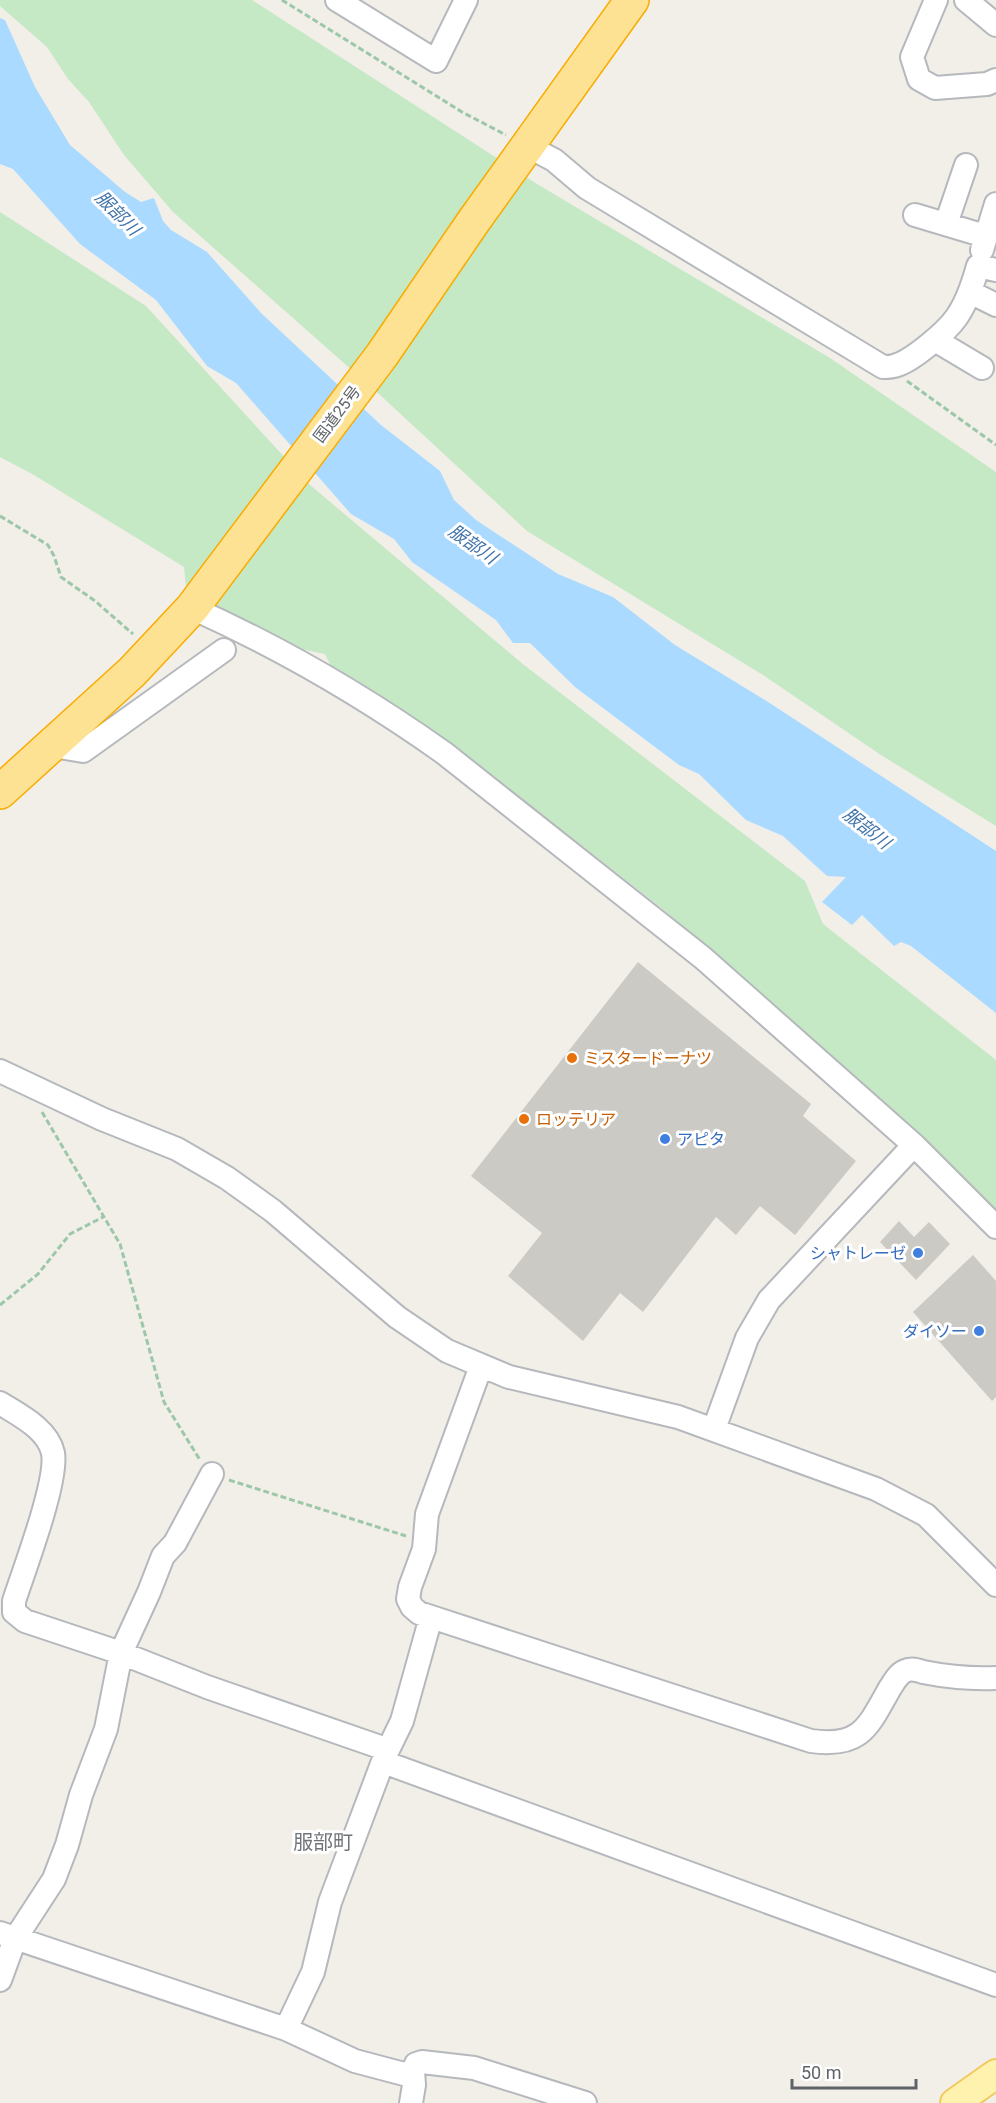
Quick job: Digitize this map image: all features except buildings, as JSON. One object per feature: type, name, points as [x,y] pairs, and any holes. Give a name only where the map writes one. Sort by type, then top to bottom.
[{"type":"highway","name":"国道25号","points":[[0,792],[132,672],[192,608],[382,355],[473,222],[632,0]]},
{"type":"main road","points":[[955,2103],[996,2074]]},
{"type":"street","points":[[337,0],[436,61],[466,0]]},
{"type":"street","points":[[936,0],[912,57],[919,79],[935,88],[987,84],[996,80]]},
{"type":"street","points":[[966,0],[996,25]]},
{"type":"street","points":[[526,150],[554,160],[587,188],[883,367],[895,366],[935,340],[956,318],[970,292],[987,268],[985,236],[996,204]]},
{"type":"street","points":[[946,224],[966,165]]},
{"type":"street","points":[[915,215],[985,236]]},
{"type":"street","points":[[970,292],[996,305]]},
{"type":"street","points":[[935,340],[982,368]]},
{"type":"street","points":[[192,608],[316,670],[444,753],[703,958],[914,1145],[996,1227]]},
{"type":"street","points":[[55,741],[65,748],[83,750],[224,650]]},
{"type":"street","points":[[0,1071],[102,1119],[177,1149],[227,1178],[273,1211],[404,1323],[447,1351],[481,1366],[532,1383],[643,1408],[714,1429],[902,1500],[926,1515],[996,1585]]},
{"type":"street","points":[[714,1429],[747,1338],[770,1299],[914,1145]]},
{"type":"street","points":[[481,1366],[427,1514],[424,1550],[410,1587],[408,1599],[419,1613],[811,1741],[828,1743],[847,1742],[855,1738],[867,1726],[904,1671],[912,1669],[953,1677],[996,1678]]},
{"type":"street","points":[[0,1403],[38,1430],[52,1453],[51,1483],[14,1601],[7,1616],[121,1653],[207,1687],[380,1747],[390,1764],[996,1985]]},
{"type":"street","points":[[0,1980],[8,1936],[54,1879],[67,1845],[81,1796],[106,1729],[121,1653],[149,1593],[163,1556],[175,1543],[212,1474]]},
{"type":"street","points":[[286,2029],[313,1972],[330,1902],[385,1756],[402,1721],[431,1617]]},
{"type":"street","points":[[8,1936],[286,2029],[355,2061],[404,2074],[413,2071]]},
{"type":"street","points":[[411,2103],[414,2085],[413,2071],[416,2064],[422,2062],[474,2068],[585,2103]]},
{"type":"path","points":[[282,0],[526,150]]},
{"type":"path","points":[[895,366],[898,375],[996,445]]},
{"type":"path","points":[[0,516],[48,545],[61,577],[95,601],[153,651]]},
{"type":"path","points":[[36,1088],[34,1098],[120,1244],[164,1402],[206,1470],[212,1474],[409,1537],[424,1550]]},
{"type":"path","points":[[0,1305],[38,1275],[70,1234],[104,1217]]},
{"type":"green space","points":[[0,0],[252,0],[537,184],[830,358],[996,472],[996,826],[881,755],[763,675],[527,531],[379,394],[173,212],[124,155],[89,102],[68,79],[47,47],[0,6]]},
{"type":"green space","points":[[0,212],[146,306],[310,485],[524,665],[805,881],[823,924],[996,1060],[996,1211],[921,1134],[664,910],[502,783],[377,695],[333,670],[325,654],[296,648],[214,607],[186,587],[184,567],[34,475],[0,457]]},
{"type":"water","name":"服部川","points":[[0,18],[5,20],[35,87],[70,145],[125,192],[141,202],[154,198],[163,221],[171,230],[207,252],[261,313],[381,425],[440,471],[454,500],[476,520],[558,574],[613,597],[675,645],[765,700],[996,851],[996,1013],[911,946],[901,942],[894,946],[862,915],[852,925],[822,902],[846,877],[827,876],[783,836],[746,820],[699,774],[679,765],[575,687],[530,643],[513,643],[496,620],[412,562],[394,539],[351,514],[236,383],[207,366],[156,300],[80,244],[13,169],[0,164]]},
{"type":"place","name":"ミスタードーナツ","points":[[572,1058]]},
{"type":"place","name":"ロッテリア","points":[[524,1119]]},
{"type":"place","name":"アピタ","points":[[665,1139]]},
{"type":"place","name":"シャトレーゼ","points":[[918,1253]]},
{"type":"place","name":"ダイソー","points":[[979,1331]]},
{"type":"district","name":"服部町","points":[[323,1842]]}]
